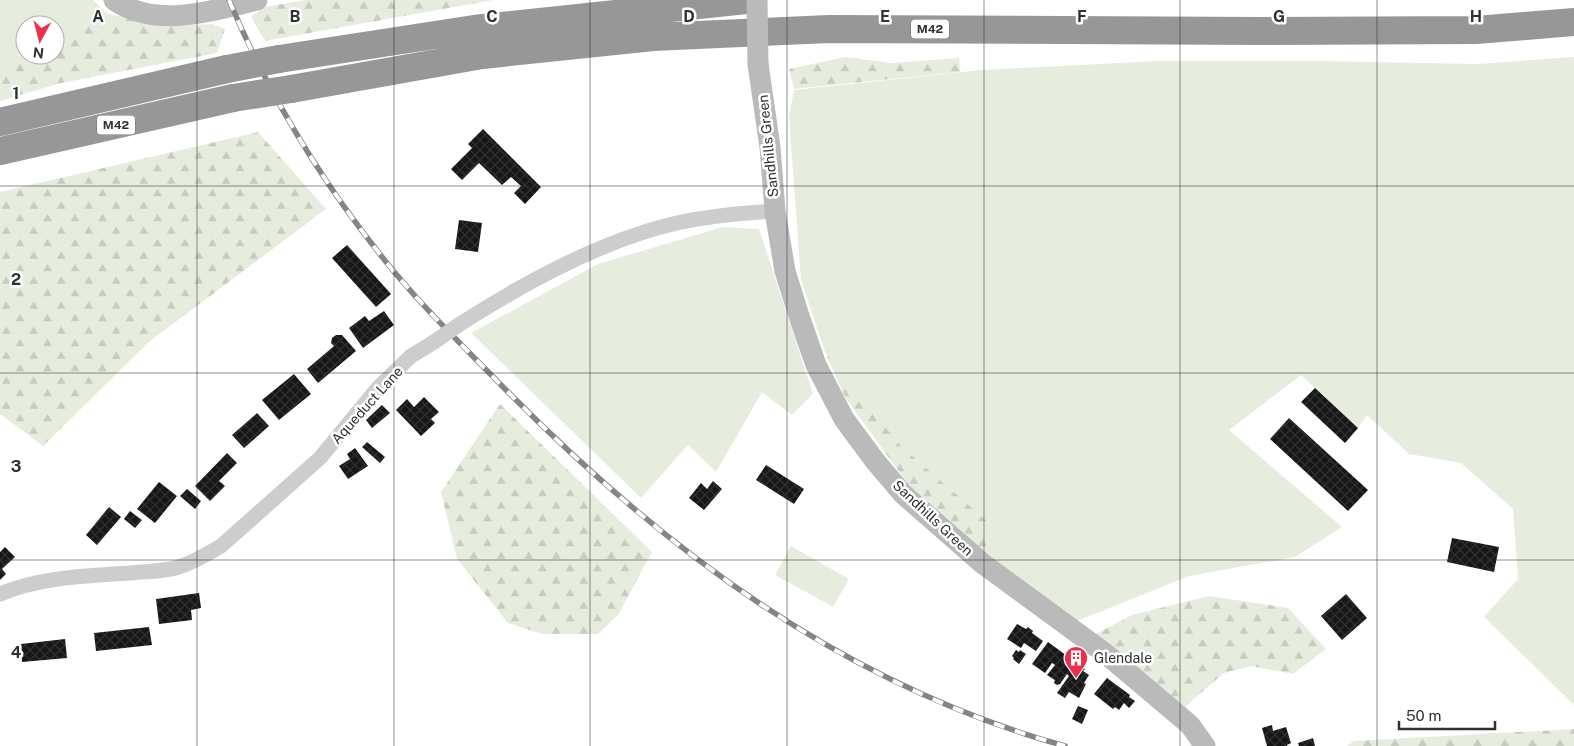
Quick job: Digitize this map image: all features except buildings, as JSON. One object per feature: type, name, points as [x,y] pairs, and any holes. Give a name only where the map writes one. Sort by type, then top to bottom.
[{"type":"highway","name":"M42","points":[[0,122],[227,69],[279,59],[474,29],[746,0]]},
{"type":"highway","name":"M42","points":[[0,152],[233,98],[482,56],[653,37],[829,29],[1476,30],[1574,22]]},
{"type":"street","points":[[114,0],[139,12],[153,15],[174,15],[210,11],[257,0]]},
{"type":"street","name":"Sandhills Green","points":[[756,0],[758,64],[770,147],[775,211],[785,271],[816,365],[844,419],[875,461],[903,494],[974,557],[1106,654],[1190,725],[1205,746]]},
{"type":"street","name":"Aqueduct Lane","points":[[0,594],[14,588],[56,579],[159,572],[179,567],[202,557],[221,546],[320,458],[377,390],[411,356],[460,324],[525,285],[593,252],[642,234],[675,224],[701,219],[775,211]]},
{"type":"green space","points":[[0,0],[93,0],[108,14],[65,33],[65,15],[15,15],[15,56],[0,63]]},
{"type":"green space","points":[[306,0],[493,0],[265,41],[251,17],[264,7]]},
{"type":"green space","points":[[108,14],[175,26],[212,24],[225,29],[217,53],[61,83],[0,101],[0,63],[15,56],[15,65],[65,65],[65,33]]},
{"type":"green space","points":[[845,57],[891,63],[959,58],[960,72],[794,89],[789,69]]},
{"type":"green space","points":[[1574,57],[1574,705],[1484,617],[1518,579],[1513,509],[1461,463],[1409,454],[1367,415],[1358,428],[1301,375],[1229,430],[1342,527],[1295,557],[1189,576],[1077,621],[984,551],[995,528],[900,445],[825,352],[801,280],[789,117],[794,90],[981,70],[1158,61],[1320,61],[1477,64]]},
{"type":"green space","points":[[258,132],[326,209],[150,341],[43,446],[0,414],[0,192]]},
{"type":"green space","points":[[723,227],[759,229],[813,394],[792,415],[762,392],[716,472],[688,445],[641,498],[471,333],[598,264]]},
{"type":"green space","points":[[825,352],[900,445],[995,528],[984,551],[908,484],[845,397]]},
{"type":"green space","points":[[500,404],[652,552],[618,615],[598,634],[542,634],[508,623],[457,559],[441,492]]},
{"type":"green space","points":[[791,546],[849,579],[833,607],[775,575]]},
{"type":"green space","points":[[1209,596],[1288,608],[1326,649],[1293,674],[1251,666],[1224,673],[1183,708],[1094,635],[1132,615]]},
{"type":"green space","points":[[1574,729],[1574,746],[1347,746],[1354,741]]},
{"type":"railway","points":[[229,0],[260,67],[295,132],[357,224],[424,306],[565,448],[628,504],[693,556],[761,605],[832,648],[906,687],[984,720],[1065,746]]},
{"type":"place","name":"Glendale","points":[[1076,679]]}]
